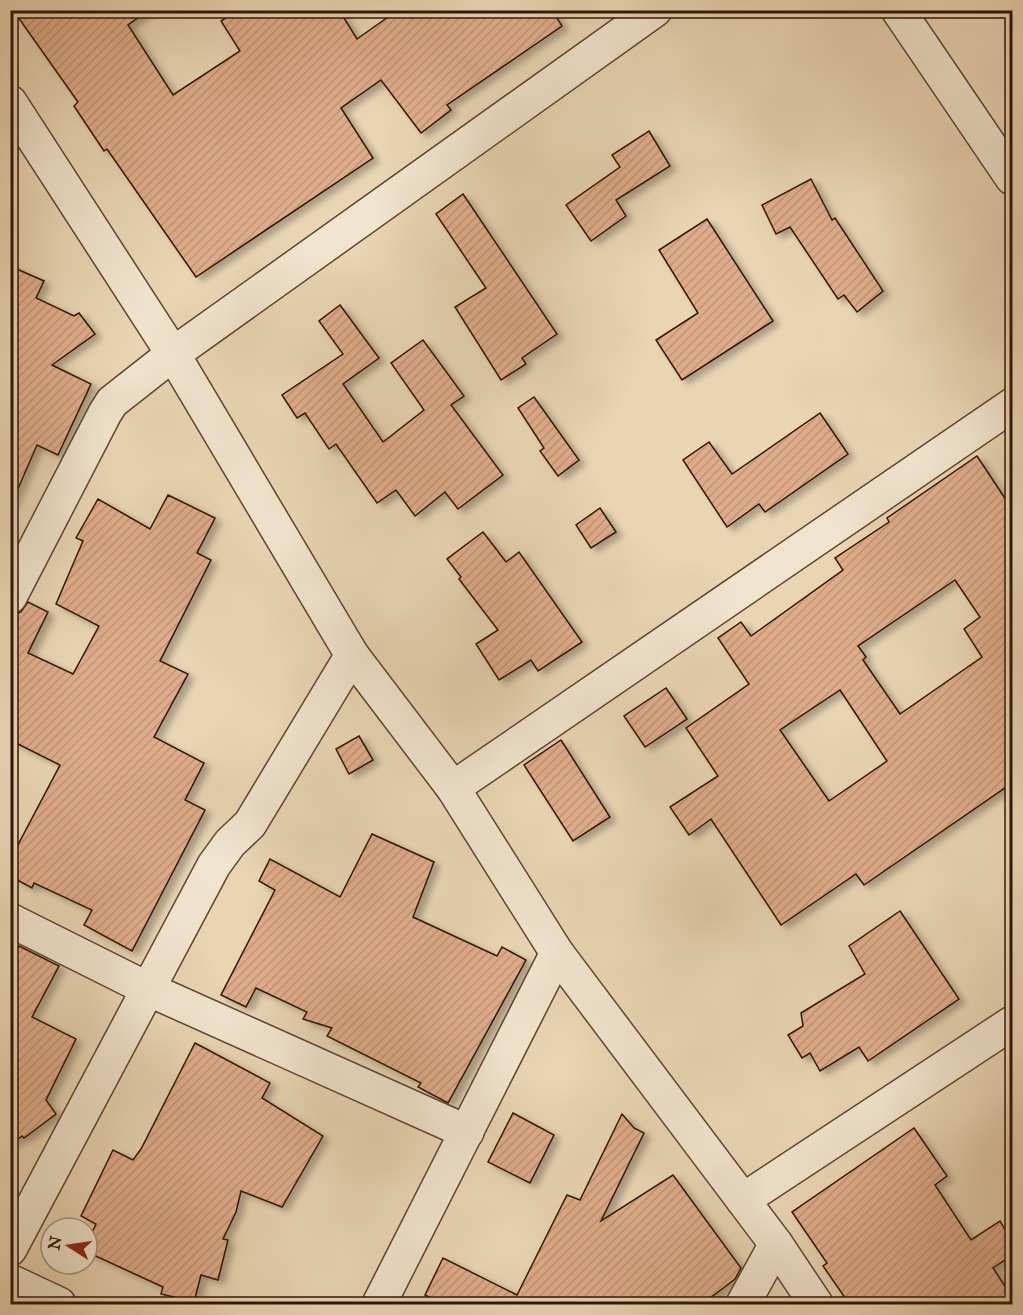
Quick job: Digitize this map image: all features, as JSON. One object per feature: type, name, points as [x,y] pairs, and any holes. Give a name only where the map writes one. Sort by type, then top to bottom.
[{"type":"street","points":[[10,597],[112,402],[172,354],[655,10]]},
{"type":"street","points":[[898,10],[1012,178]]},
{"type":"street","points":[[10,102],[172,354],[352,655],[453,788],[557,953],[776,1244],[816,1305]]},
{"type":"street","points":[[453,788],[1012,405]]},
{"type":"street","points":[[10,1249],[150,990],[214,865],[230,843],[250,824],[352,655]]},
{"type":"street","points":[[10,920],[150,990],[467,1132]]},
{"type":"street","points":[[379,1305],[557,953]]},
{"type":"street","points":[[743,1200],[1012,1023]]},
{"type":"street","points":[[743,1305],[776,1244]]},
{"type":"street","points":[[10,1281],[58,1305]]},
{"type":"building","points":[[13,10],[149,10],[128,25],[173,95],[240,51],[221,21],[238,10],[339,10],[357,39],[398,10],[552,10],[562,26],[447,105],[451,110],[421,133],[381,80],[341,108],[373,158],[196,277],[107,149],[104,151],[74,106],[78,102]]},
{"type":"building","points":[[649,131],[670,166],[616,200],[626,216],[591,241],[566,205],[620,167],[612,155]]},
{"type":"building","points":[[811,179],[832,220],[835,218],[883,291],[857,312],[844,295],[838,299],[790,227],[776,234],[762,205]]},
{"type":"building","points":[[463,194],[557,334],[522,358],[526,364],[501,380],[455,307],[486,288],[436,214]]},
{"type":"building","points":[[707,219],[773,321],[682,380],[656,340],[698,313],[659,250]]},
{"type":"building","points":[[10,266],[44,281],[36,298],[74,316],[79,313],[95,334],[52,365],[91,384],[58,455],[37,445],[10,507]]},
{"type":"building","points":[[340,305],[379,358],[343,384],[383,442],[424,410],[391,363],[423,340],[464,396],[451,405],[503,475],[458,509],[445,492],[415,516],[396,490],[377,503],[336,444],[329,449],[305,413],[297,418],[282,395],[343,354],[319,321]]},
{"type":"building","points":[[534,397],[579,460],[558,476],[540,451],[544,448],[518,408]]},
{"type":"building","points":[[820,413],[848,454],[765,512],[759,504],[727,527],[683,460],[709,442],[732,474]]},
{"type":"building","points":[[977,456],[1012,509],[1012,783],[864,885],[856,874],[781,925],[711,819],[689,835],[670,807],[718,776],[686,728],[749,684],[718,638],[741,622],[751,636],[843,570],[835,558],[889,522],[887,518]],"holes":[[[955,580],[980,617],[964,629],[982,657],[900,714],[863,660],[866,657],[858,646]],[[840,690],[887,761],[829,801],[780,730]]]},
{"type":"building","points":[[168,495],[215,518],[197,553],[211,560],[160,661],[188,674],[154,737],[204,763],[185,800],[205,810],[132,951],[84,925],[92,910],[34,883],[32,888],[10,876],[10,860],[60,765],[10,740],[10,616],[21,612],[28,602],[48,612],[28,653],[73,674],[99,626],[56,604],[83,541],[76,538],[98,499],[150,529]]},
{"type":"building","points":[[600,508],[616,532],[591,548],[576,525]]},
{"type":"building","points":[[483,532],[506,562],[519,552],[582,642],[538,671],[531,660],[499,680],[476,644],[498,630],[459,579],[461,577],[447,559]]},
{"type":"building","points":[[666,688],[687,719],[645,747],[624,716]]},
{"type":"building","points":[[359,736],[373,760],[349,774],[336,749]]},
{"type":"building","points":[[561,740],[610,817],[573,841],[524,765]]},
{"type":"building","points":[[372,834],[434,862],[413,917],[497,956],[502,947],[526,960],[448,1103],[418,1087],[421,1083],[327,1036],[332,1028],[303,1019],[307,1012],[256,988],[246,1007],[221,995],[275,890],[259,881],[270,859],[340,897]]},
{"type":"building","points":[[900,911],[959,999],[868,1061],[859,1047],[820,1071],[810,1053],[802,1058],[788,1035],[803,1026],[801,1013],[865,974],[849,946]]},
{"type":"building","points":[[19,946],[59,966],[32,1017],[76,1039],[46,1100],[56,1114],[24,1138],[22,1136],[10,1145],[10,962]]},
{"type":"building","points":[[195,1043],[270,1083],[262,1098],[323,1136],[282,1207],[241,1191],[236,1212],[223,1239],[228,1240],[218,1280],[201,1275],[194,1302],[161,1294],[163,1287],[99,1258],[99,1216],[81,1216],[113,1150],[133,1160],[141,1149]]},
{"type":"building","points":[[513,1113],[554,1135],[530,1183],[488,1162]]},
{"type":"building","points":[[622,1114],[634,1128],[644,1133],[601,1221],[673,1175],[741,1268],[735,1279],[701,1305],[444,1305],[425,1295],[443,1258],[517,1295],[567,1195],[580,1200]]},
{"type":"building","points":[[914,1128],[947,1176],[935,1185],[971,1240],[1000,1221],[1012,1241],[1012,1255],[993,1268],[1012,1297],[1012,1305],[850,1305],[823,1266],[827,1263],[792,1212]]}]
